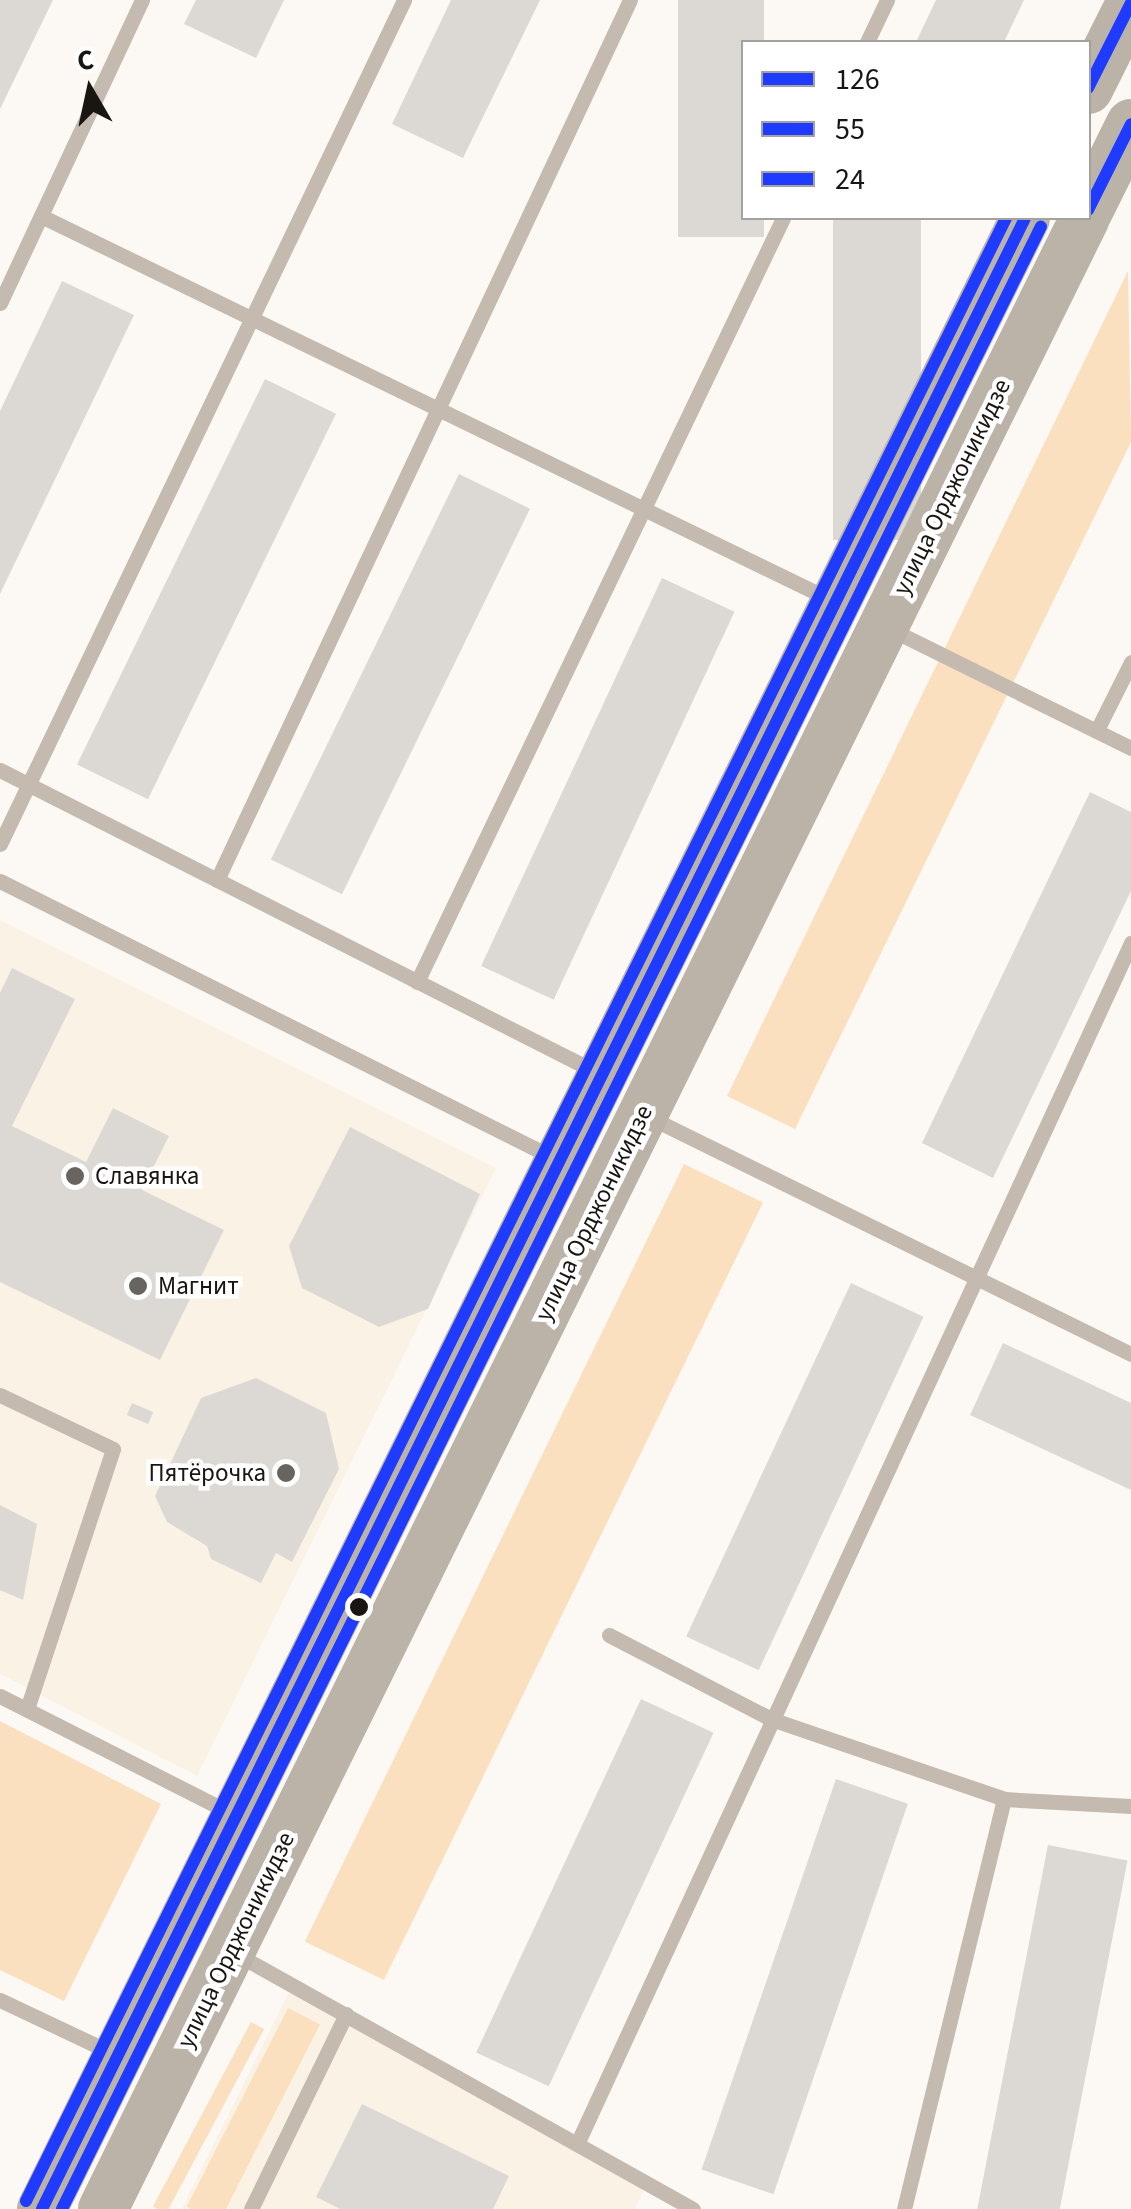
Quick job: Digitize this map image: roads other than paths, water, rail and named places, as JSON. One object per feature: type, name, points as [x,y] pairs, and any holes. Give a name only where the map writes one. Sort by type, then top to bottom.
[{"type":"main road","points":[[1091,84],[1131,4]]},
{"type":"main road","name":"улица Орджоникидзе","points":[[1091,206],[1131,124]]},
{"type":"main road","points":[[42,2209],[1024,220]]},
{"type":"main road","name":"улица Орджоникидзе","points":[[103,2209],[1084,220]]},
{"type":"main road","points":[[236,1816],[258,1846],[259,1892]]},
{"type":"lane","points":[[0,303],[142,0]]},
{"type":"lane","points":[[0,844],[404,0]]},
{"type":"lane","points":[[217,880],[630,0]]},
{"type":"lane","points":[[868,40],[887,0]]},
{"type":"lane","points":[[41,216],[835,602]]},
{"type":"lane","points":[[418,982],[782,220]]},
{"type":"lane","points":[[884,626],[1131,748]]},
{"type":"lane","points":[[1097,730],[1131,662]]},
{"type":"lane","points":[[0,770],[602,1074]]},
{"type":"lane","points":[[0,881],[559,1161]]},
{"type":"lane","points":[[577,2144],[973,1277],[1131,943]]},
{"type":"lane","points":[[643,1114],[1131,1354]]},
{"type":"lane","points":[[0,1395],[114,1450],[27,1709]]},
{"type":"lane","points":[[609,1635],[772,1718],[1004,1799],[1131,1806]]},
{"type":"lane","points":[[0,1696],[236,1816]]},
{"type":"lane","points":[[904,2209],[1004,1799]]},
{"type":"lane","points":[[230,1951],[693,2209]]},
{"type":"lane","points":[[0,2000],[118,2056]]},
{"type":"lane","points":[[251,2209],[346,2014]]},
{"type":"place","name":"Славянка","points":[[75,1176]]},
{"type":"place","name":"Магнит","points":[[138,1286]]},
{"type":"place","name":"Пятёрочка","points":[[286,1473]]}]
